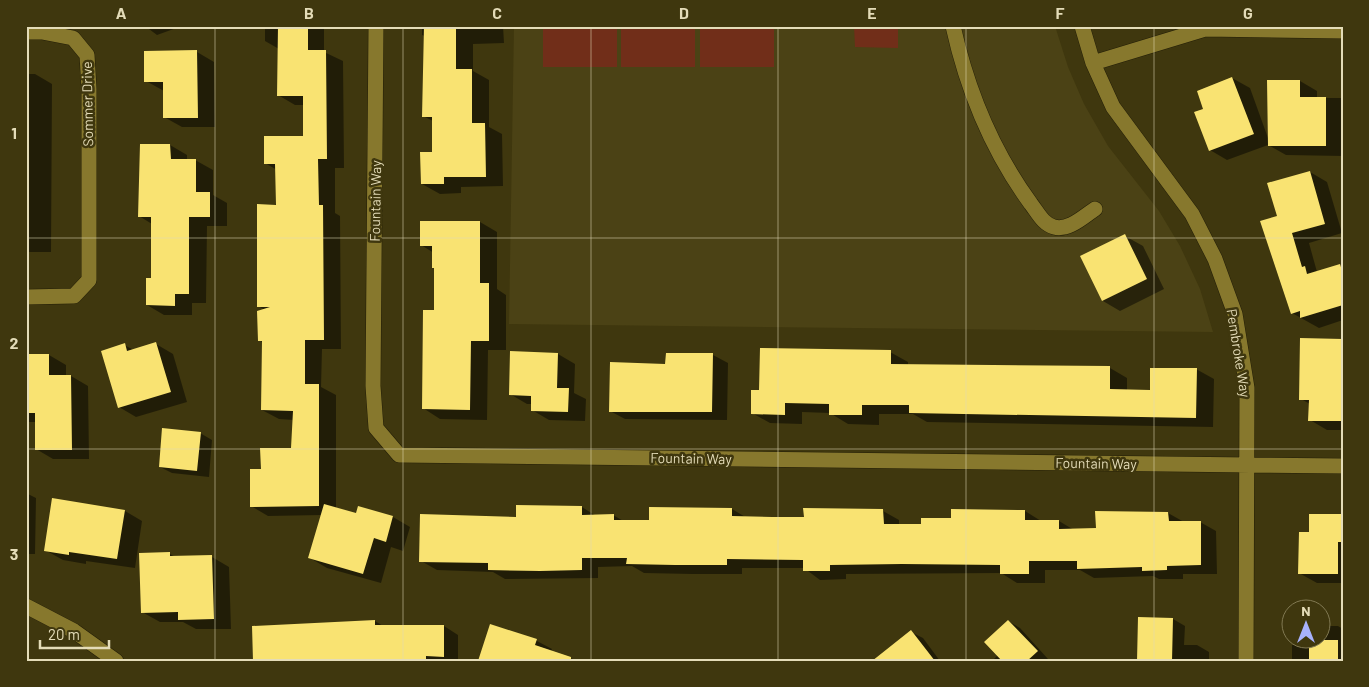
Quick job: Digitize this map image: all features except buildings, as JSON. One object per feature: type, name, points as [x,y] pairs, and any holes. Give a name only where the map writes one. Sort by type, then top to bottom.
[{"type":"street","name":"Fountain Way","points":[[376,26],[372,386],[376,428],[399,455],[1248,463],[1343,466]]},
{"type":"street","points":[[953,26],[959,54],[980,112],[1010,174],[1046,224],[1057,228],[1068,226],[1095,209]]},
{"type":"street","name":"Pembroke Way","points":[[1082,26],[1094,63],[1114,107],[1192,214],[1215,259],[1235,314],[1247,388],[1246,661]]},
{"type":"street","points":[[1094,63],[1206,29],[1343,31]]},
{"type":"street","name":"Sommer Drive","points":[[26,32],[42,32],[74,38],[87,55],[89,89],[89,280],[74,296],[26,297]]},
{"type":"street","points":[[26,606],[74,631],[116,661]]},
{"type":"shaded area","points":[[514,26],[1055,26],[1068,67],[1084,104],[1108,146],[1159,211],[1180,246],[1200,289],[1213,332],[509,324]]},
{"type":"shaded area","points":[[543,26],[617,26],[617,67],[543,67]]},
{"type":"shaded area","points":[[621,26],[695,26],[695,67],[621,67]]},
{"type":"shaded area","points":[[700,26],[774,26],[774,67],[700,67]]},
{"type":"shaded area","points":[[854,26],[898,26],[898,48],[855,47]]}]
